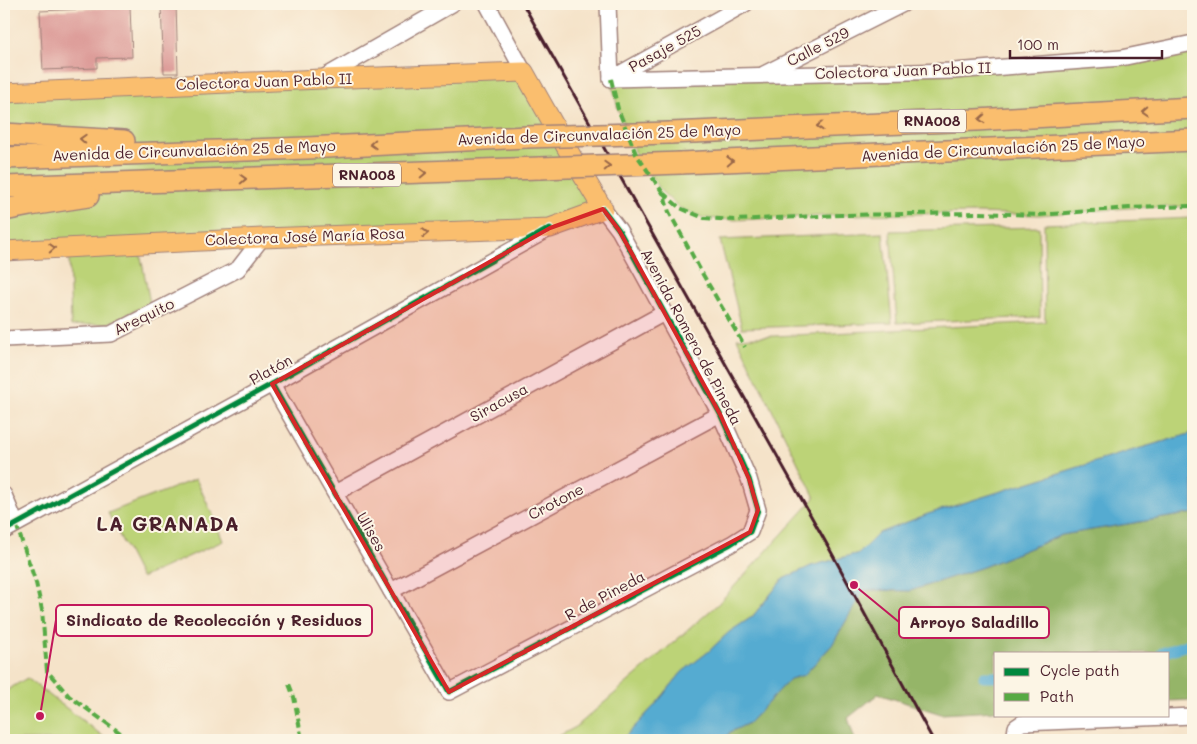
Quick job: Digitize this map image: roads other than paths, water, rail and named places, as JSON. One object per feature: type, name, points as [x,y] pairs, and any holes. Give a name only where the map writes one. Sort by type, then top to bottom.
[{"type":"highway","name":"Avenida de Circunvalación 25 de Mayo","points":[[4,158],[670,133],[1193,108]]},
{"type":"highway","name":"RNA008","points":[[4,134],[307,148]]},
{"type":"highway","name":"Avenida de Circunvalación 25 de Mayo","points":[[4,188],[681,164],[1193,140]]},
{"type":"highway","points":[[4,210],[194,181]]},
{"type":"main road","name":"Colectora Juan Pablo II","points":[[4,93],[524,72]]},
{"type":"main road","name":"Avenida Romero de Pineda","points":[[524,72],[603,209]]},
{"type":"main road","name":"Colectora José María Rosa","points":[[4,251],[262,238],[550,228],[603,209]]},
{"type":"street","points":[[321,79],[452,4]]},
{"type":"street","name":"Avenida Romero de Pineda","points":[[486,4],[524,72]]},
{"type":"street","points":[[608,4],[611,79]]},
{"type":"street","name":"Pasaje 525","points":[[611,79],[745,4]]},
{"type":"street","name":"Calle 529","points":[[760,76],[903,4]]},
{"type":"street","name":"Colectora Juan Pablo II","points":[[611,79],[954,71],[1121,58],[1193,44]]},
{"type":"street","name":"Avenida Romero de Pineda","points":[[603,209],[619,230],[720,414],[749,479],[758,510]]},
{"type":"street","name":"Platón","points":[[10,527],[272,384],[550,228]]},
{"type":"street","name":"Arequito","points":[[4,339],[111,334],[238,269],[262,238]]},
{"type":"street","name":"Siracusa","points":[[335,493],[664,313]]},
{"type":"street","name":"Ulises","points":[[272,384],[449,692]]},
{"type":"street","name":"Crotone","points":[[391,591],[720,414]]},
{"type":"street","points":[[4,495],[10,527]]},
{"type":"street","name":"R de Pineda","points":[[449,692],[732,544],[750,532],[758,510]]},
{"type":"street","points":[[1017,733],[1022,723],[1031,722],[1193,716]]},
{"type":"water","points":[[1193,433],[1193,513],[1062,535],[983,567],[910,591],[864,590],[832,645],[804,675],[790,679],[749,723],[730,732],[725,740],[622,740],[656,704],[682,672],[708,652],[729,632],[752,617],[783,579],[811,566],[859,553],[879,533],[928,514]]},
{"type":"waterway","points":[[1165,652],[1193,643]]},
{"type":"waterway","points":[[984,677],[994,677]]},
{"type":"railway","points":[[523,4],[829,548],[933,740]]},
{"type":"place","name":"Arroyo Saladillo","points":[[854,585]]},
{"type":"place","name":"Sindicato de Recolección y Residuos","points":[[40,716]]},
{"type":"district","name":"LA GRANADA","points":[[168,524]]}]
